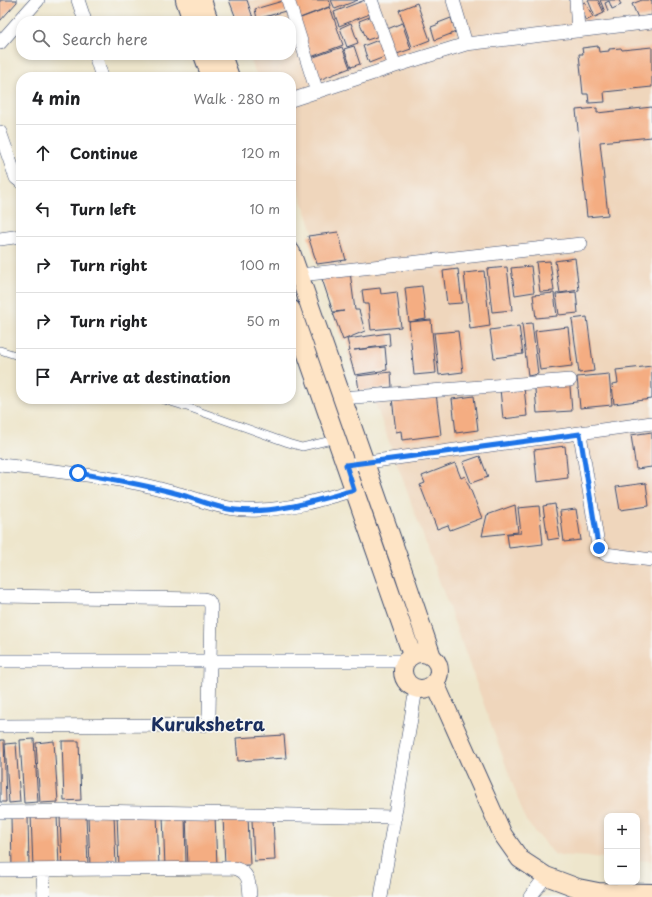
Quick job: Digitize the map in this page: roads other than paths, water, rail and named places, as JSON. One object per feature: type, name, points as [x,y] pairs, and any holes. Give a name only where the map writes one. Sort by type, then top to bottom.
[{"type":"main road","points":[[185,0],[190,16]]},
{"type":"main road","points":[[202,0],[208,16]]},
{"type":"main road","points":[[205,60],[209,72]]},
{"type":"main road","points":[[224,60],[228,72]]},
{"type":"main road","points":[[296,279],[342,398],[432,657],[438,666],[439,672],[435,683],[426,689],[416,689],[410,686],[404,678],[403,666],[409,658],[422,653],[432,657]]},
{"type":"main road","points":[[296,323],[346,465],[409,658]]},
{"type":"main road","points":[[435,683],[503,836],[520,859],[546,876],[578,888],[598,892],[652,894]]},
{"type":"street","points":[[78,0],[83,16]]},
{"type":"street","points":[[288,0],[293,16]]},
{"type":"street","points":[[371,0],[395,66]]},
{"type":"street","points":[[453,0],[466,44]]},
{"type":"street","points":[[576,0],[578,32]]},
{"type":"street","points":[[22,16],[32,3]]},
{"type":"street","points":[[296,98],[466,44],[578,32],[652,22]]},
{"type":"street","points":[[0,43],[16,23]]},
{"type":"street","points":[[296,25],[317,92]]},
{"type":"street","points":[[97,60],[101,72]]},
{"type":"street","points":[[0,132],[16,178]]},
{"type":"street","points":[[0,239],[16,237]]},
{"type":"street","points":[[296,276],[581,244]]},
{"type":"street","points":[[342,398],[570,380]]},
{"type":"street","points":[[346,465],[652,423]]},
{"type":"street","points":[[580,434],[599,548],[605,554],[652,560]]},
{"type":"street","points":[[0,465],[78,473],[135,483],[180,494],[209,504],[234,510],[259,510],[299,505],[354,490]]},
{"type":"street","points":[[0,596],[188,598],[208,600],[211,602],[209,715],[208,721],[204,725],[0,726]]},
{"type":"street","points":[[0,661],[211,662],[409,658]]},
{"type":"street","points":[[381,897],[416,689]]},
{"type":"street","points":[[0,812],[99,811],[395,817]]},
{"type":"street","points":[[0,870],[234,868],[243,870],[248,876],[250,897]]},
{"type":"street","points":[[43,870],[44,897]]},
{"type":"street","points":[[530,897],[546,876]]},
{"type":"lane","points":[[0,350],[16,355]]},
{"type":"lane","points":[[177,404],[302,447],[336,439]]},
{"type":"district","name":"Kurukshetra","points":[[208,725]]}]
